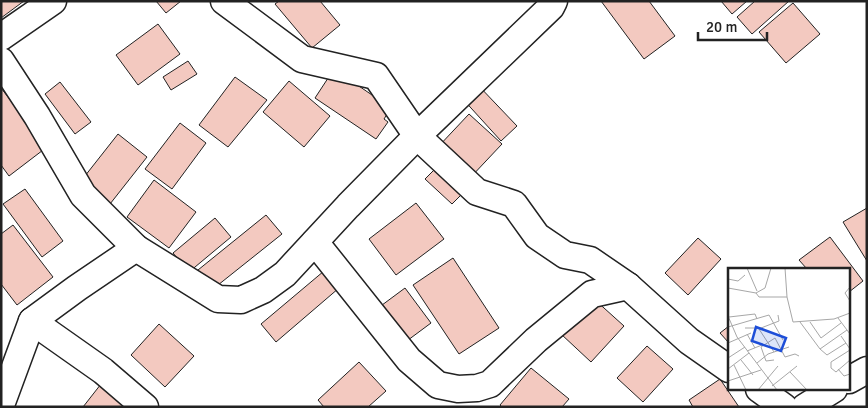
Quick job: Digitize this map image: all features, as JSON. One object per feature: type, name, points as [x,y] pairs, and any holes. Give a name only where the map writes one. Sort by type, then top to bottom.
[{"type":"street","points":[[1,37],[53,1]]},
{"type":"street","points":[[224,1],[302,59],[376,76],[417,136],[477,192],[514,204],[537,236],[565,255],[590,260],[628,286],[689,341],[728,368]]},
{"type":"street","points":[[1,61],[37,116],[83,195],[136,248],[218,299],[241,300],[263,290],[285,274],[417,136],[554,1]]},
{"type":"street","points":[[315,242],[409,360],[438,385],[458,389],[477,388],[490,384],[536,340],[592,294],[628,286]]},
{"type":"street","points":[[1,404],[32,322],[77,288],[136,248]]},
{"type":"street","points":[[32,322],[103,371],[144,407]]},
{"type":"street","points":[[850,379],[867,370]]},
{"type":"street","points":[[760,390],[784,407]]},
{"type":"street","points":[[805,407],[832,390]]},
{"type":"building","points":[[1,1],[24,1],[1,18]]},
{"type":"building","points":[[156,1],[181,1],[166,13]]},
{"type":"building","points":[[279,1],[320,1],[340,25],[312,48],[275,4]]},
{"type":"building","points":[[601,1],[649,1],[675,36],[644,59]]},
{"type":"building","points":[[721,1],[747,1],[732,14]]},
{"type":"building","points":[[755,1],[789,1],[752,34],[737,17]]},
{"type":"building","points":[[793,3],[820,34],[786,63],[759,32]]},
{"type":"building","points":[[158,24],[180,54],[138,85],[116,55]]},
{"type":"building","points":[[188,61],[197,74],[171,90],[163,77]]},
{"type":"building","points":[[334,69],[391,108],[384,119],[388,122],[376,139],[315,98]]},
{"type":"building","points":[[235,77],[267,100],[228,147],[199,125]]},
{"type":"building","points":[[289,81],[330,116],[304,147],[263,112]]},
{"type":"building","points":[[60,82],[91,122],[75,134],[45,94]]},
{"type":"building","points":[[476,83],[517,126],[501,141],[461,97]]},
{"type":"building","points":[[1,88],[47,147],[9,176],[1,165]]},
{"type":"building","points":[[469,114],[502,144],[469,179],[437,148]]},
{"type":"building","points":[[180,123],[206,143],[172,189],[145,169]]},
{"type":"building","points":[[118,134],[147,157],[110,204],[81,181]]},
{"type":"building","points":[[440,164],[467,189],[452,204],[425,179]]},
{"type":"building","points":[[154,180],[196,212],[169,248],[127,217]]},
{"type":"building","points":[[25,189],[63,241],[42,257],[3,204]]},
{"type":"building","points":[[416,203],[444,239],[396,275],[369,239]]},
{"type":"building","points":[[867,208],[867,261],[843,222]]},
{"type":"building","points":[[266,215],[282,234],[213,289],[198,270]]},
{"type":"building","points":[[215,218],[231,237],[189,272],[173,253]]},
{"type":"building","points":[[13,225],[53,277],[17,305],[1,284],[1,234]]},
{"type":"building","points":[[830,237],[863,281],[850,291],[850,268],[806,268],[799,260]]},
{"type":"building","points":[[698,238],[721,259],[688,295],[665,273]]},
{"type":"building","points":[[453,258],[499,328],[459,354],[413,285]]},
{"type":"building","points":[[324,271],[339,288],[276,342],[261,324]]},
{"type":"building","points":[[405,288],[431,323],[400,346],[374,311]]},
{"type":"building","points":[[594,299],[624,326],[591,362],[561,334]]},
{"type":"building","points":[[159,324],[194,356],[165,387],[131,355]]},
{"type":"building","points":[[728,327],[728,342],[720,333]]},
{"type":"building","points":[[647,346],[673,369],[643,402],[617,378]]},
{"type":"building","points":[[359,362],[386,391],[368,407],[324,407],[318,400]]},
{"type":"building","points":[[531,368],[569,399],[562,407],[502,407],[500,405]]},
{"type":"building","points":[[720,379],[739,407],[693,407],[689,400]]},
{"type":"building","points":[[101,384],[129,407],[83,407]]}]
